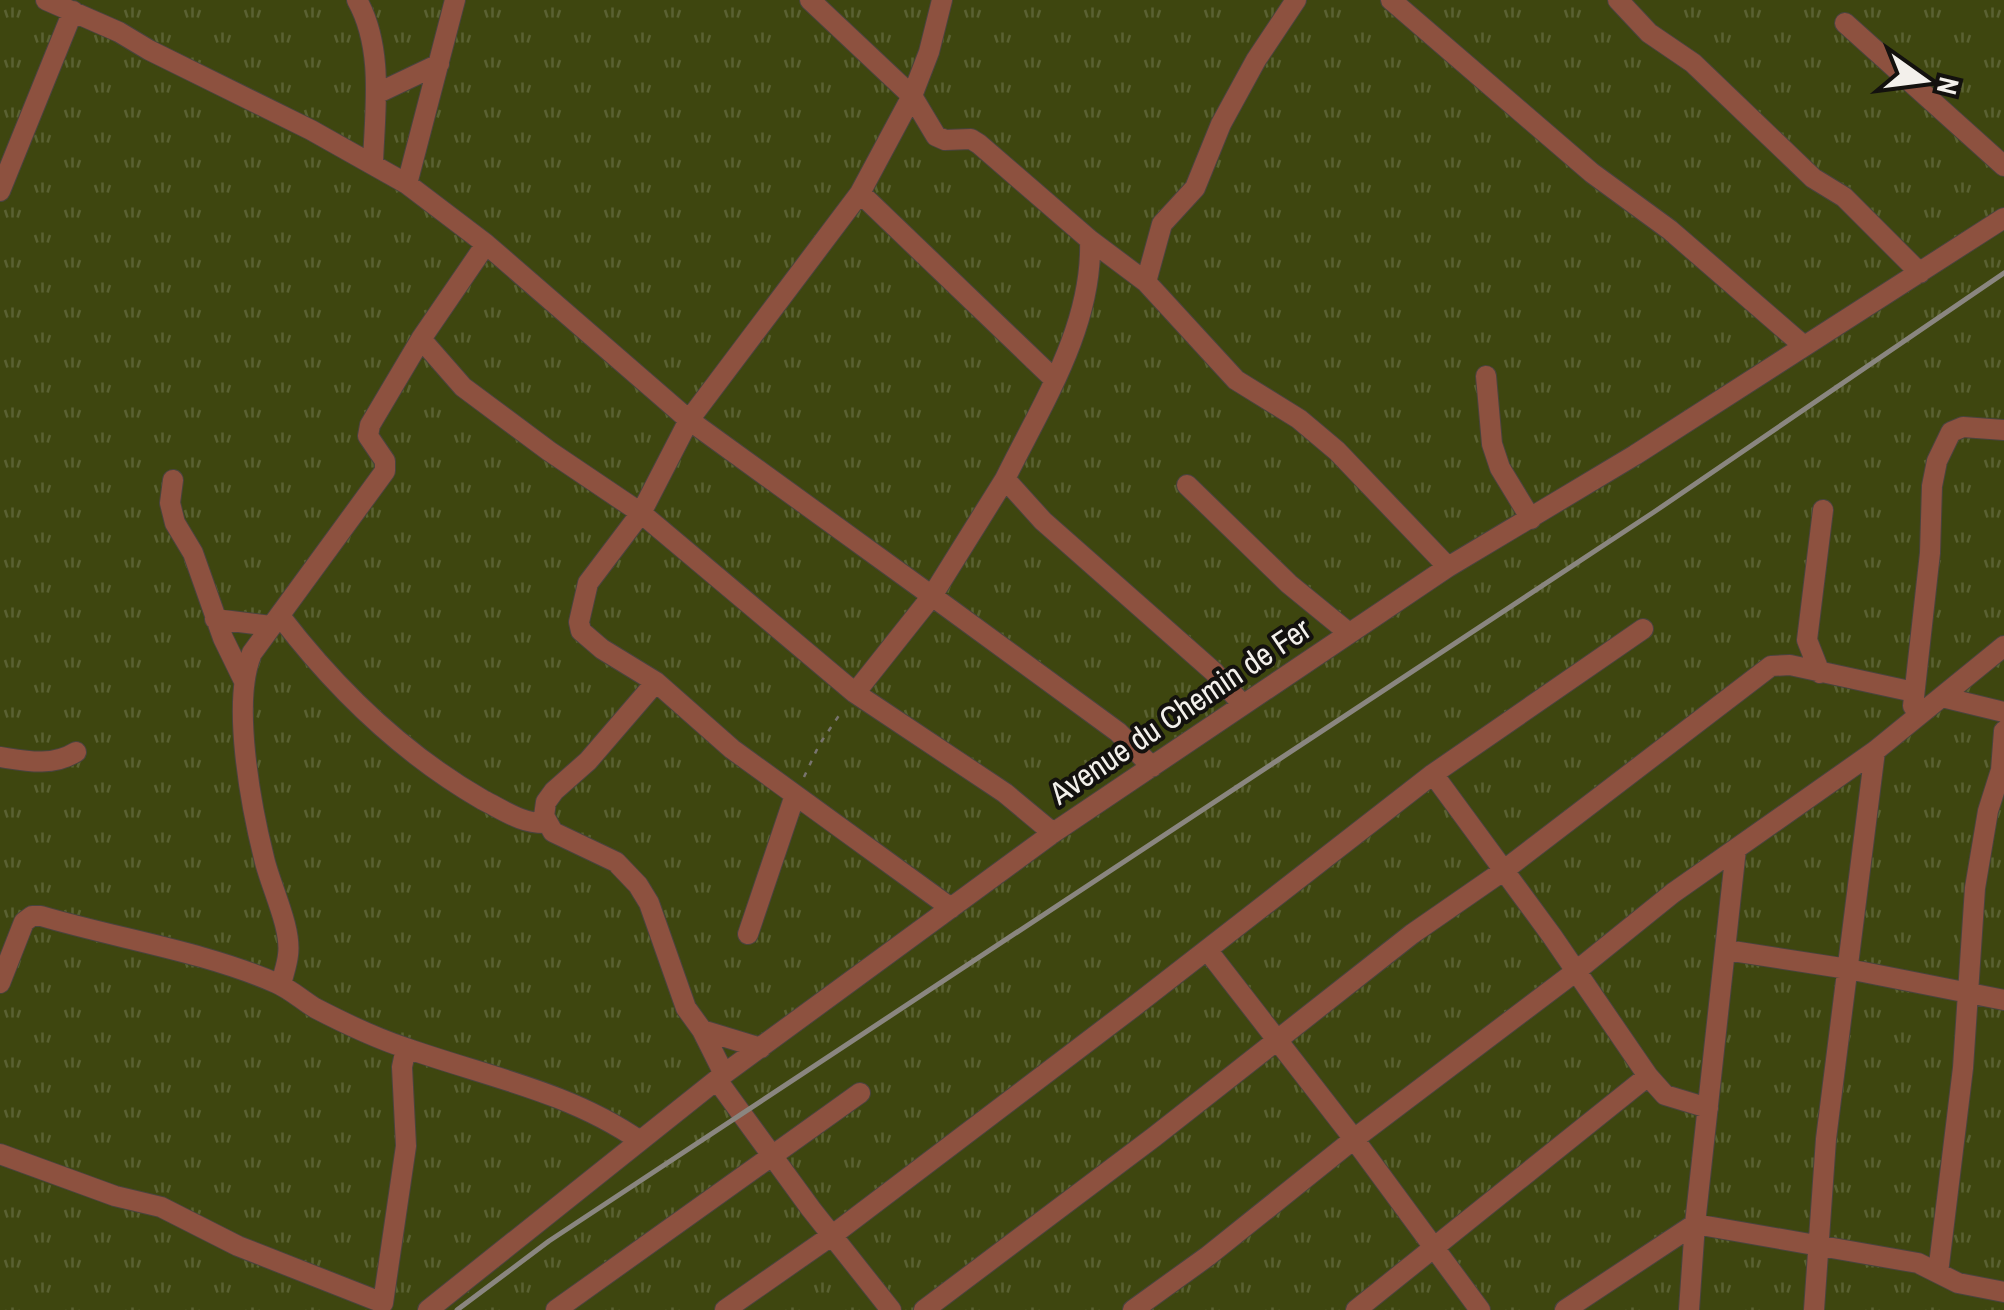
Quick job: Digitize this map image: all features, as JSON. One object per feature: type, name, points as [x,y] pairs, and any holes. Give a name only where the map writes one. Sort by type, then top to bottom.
[{"type":"street","points":[[46,0],[373,162],[407,184],[486,244],[689,420],[1118,732],[1152,767]]},
{"type":"street","points":[[357,0],[367,18],[376,94],[373,162]]},
{"type":"street","points":[[407,184],[456,0]]},
{"type":"street","points":[[810,0],[912,96],[936,136],[945,140],[971,139],[979,144],[1090,240],[1146,282],[1236,380],[1299,419],[1337,451],[1448,567]]},
{"type":"street","points":[[942,0],[929,52],[912,96],[860,193],[689,420],[641,513],[588,583],[579,622],[581,631],[602,649],[656,682],[732,749],[951,908]]},
{"type":"street","points":[[1146,282],[1162,224],[1195,188],[1221,124],[1296,0]]},
{"type":"street","points":[[1390,0],[1592,173],[1670,230],[1804,346]]},
{"type":"street","points":[[1618,0],[1649,33],[1694,63],[1813,178],[1844,197],[1920,272]]},
{"type":"street","points":[[0,191],[73,11]]},
{"type":"street","points":[[1845,24],[2004,166]]},
{"type":"street","points":[[376,94],[439,64]]},
{"type":"street","points":[[860,193],[1055,380]]},
{"type":"street","name":"Avenue du Chemin de Fer","points":[[428,1310],[721,1077],[1052,833],[1448,567],[1531,519],[2004,218]]},
{"type":"street","points":[[854,693],[932,596],[1005,479],[1055,380],[1078,320],[1090,240]]},
{"type":"street","points":[[281,985],[289,946],[256,818],[241,710],[243,680],[252,653],[386,470],[385,461],[368,436],[370,425],[421,339],[486,244]]},
{"type":"street","points":[[421,339],[463,387],[548,451],[641,513],[854,693],[1004,793],[1052,833]]},
{"type":"street","points":[[1486,376],[1492,444],[1500,468],[1531,519]]},
{"type":"street","points":[[1912,720],[1937,461],[1951,432],[1962,427],[2004,430]]},
{"type":"street","points":[[1005,479],[1043,522],[1214,672],[1242,704]]},
{"type":"street","points":[[173,480],[170,503],[175,522],[193,553],[243,680]]},
{"type":"street","points":[[1187,485],[1289,584],[1348,633]]},
{"type":"street","points":[[1820,672],[1806,640],[1823,510]]},
{"type":"street","points":[[216,619],[276,621],[406,750],[520,820],[546,823]]},
{"type":"street","points":[[725,1310],[834,1234],[1434,774],[1643,629]]},
{"type":"street","points":[[1133,1310],[1208,1256],[1673,893],[1876,752],[2004,646]]},
{"type":"street","points":[[924,1310],[1412,934],[1503,871],[1771,666],[1780,664],[1914,692]]},
{"type":"street","points":[[656,682],[588,761],[546,802],[546,823],[553,832],[616,862],[638,885],[649,904],[686,1008],[702,1030],[721,1077],[771,1154],[892,1310]]},
{"type":"street","points":[[1942,697],[2004,712]]},
{"type":"street","points":[[1938,1273],[1963,1068],[1975,888],[1988,811],[2001,770],[2004,731]]},
{"type":"street","points":[[0,757],[33,762],[64,760],[76,752]]},
{"type":"street","points":[[1814,1310],[1826,1139],[1876,752]]},
{"type":"street","points":[[1434,774],[1648,1076],[1666,1095],[1708,1108]]},
{"type":"street","points":[[748,934],[795,796]]},
{"type":"street","points":[[1689,1310],[1736,849]]},
{"type":"street","points":[[0,983],[24,922],[41,916],[218,961],[281,985],[315,1008],[406,1048],[498,1076],[620,1127],[640,1141]]},
{"type":"street","points":[[1726,950],[2004,1000]]},
{"type":"street","points":[[1208,951],[1480,1310]]},
{"type":"street","points":[[702,1030],[761,1048]]},
{"type":"street","points":[[0,1154],[115,1196],[161,1207],[238,1246],[384,1304],[406,1146],[402,1068],[406,1048]]},
{"type":"street","points":[[1356,1310],[1648,1076]]},
{"type":"street","points":[[556,1310],[860,1093]]},
{"type":"street","points":[[1565,1310],[1695,1224],[1918,1263],[1958,1284],[2004,1292]]},
{"type":"path","points":[[795,796],[819,745],[854,693]]},
{"type":"green space","points":[[0,0],[2004,0],[2004,1310],[0,1310]]},
{"type":"railway","points":[[457,1310],[549,1241],[1654,512],[2004,273]]}]
